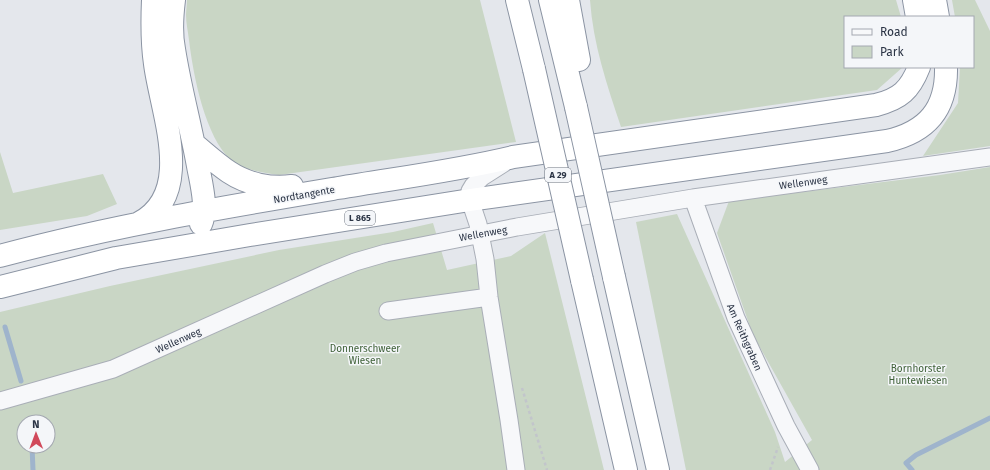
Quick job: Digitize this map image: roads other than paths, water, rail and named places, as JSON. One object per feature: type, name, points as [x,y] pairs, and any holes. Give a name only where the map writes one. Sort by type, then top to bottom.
[{"type":"highway","points":[[135,225],[148,218],[158,209],[169,188],[170,150],[155,65],[152,29],[154,0]]},
{"type":"highway","points":[[116,258],[125,248],[188,235],[195,232],[200,227],[203,219],[204,211],[202,187],[174,48],[174,0]]},
{"type":"highway","points":[[502,0],[508,23],[528,48]]},
{"type":"highway","name":"A 29","points":[[517,0],[626,470]]},
{"type":"highway","points":[[550,0],[572,63]]},
{"type":"highway","points":[[568,0],[576,107],[658,470]]},
{"type":"highway","points":[[914,0],[917,16]]},
{"type":"highway","points":[[936,0],[938,16]]},
{"type":"highway","name":"Nordtangente","points":[[0,256],[204,211],[437,173],[514,157],[881,103],[896,98],[903,93],[912,82],[919,68]]},
{"type":"highway","name":"L 865","points":[[0,287],[116,258],[470,200],[887,141],[909,134],[919,128],[935,112],[945,91],[946,68]]},
{"type":"highway","points":[[194,144],[229,172],[251,182],[269,186],[286,187],[316,184],[338,188]]},
{"type":"street","points":[[514,157],[482,177],[470,191],[470,200],[479,229],[516,470]]},
{"type":"street","name":"Wellenweg","points":[[0,401],[113,369],[251,306],[355,262],[479,229],[990,157]]},
{"type":"street","points":[[479,229],[486,210],[503,196]]},
{"type":"street","name":"Am Reithgraben","points":[[693,198],[736,318],[786,426],[810,470]]},
{"type":"street","points":[[388,310],[489,297]]},
{"type":"waterway","points":[[5,327],[21,381]]},
{"type":"waterway","points":[[912,470],[906,463],[916,455],[990,418]]},
{"type":"waterway","points":[[32,454],[33,470]]},
{"type":"park label","name":"Donnerschweer Wiesen","points":[[365,354]]},
{"type":"park label","name":"Bornhorster Huntewiesen","points":[[918,374]]}]
